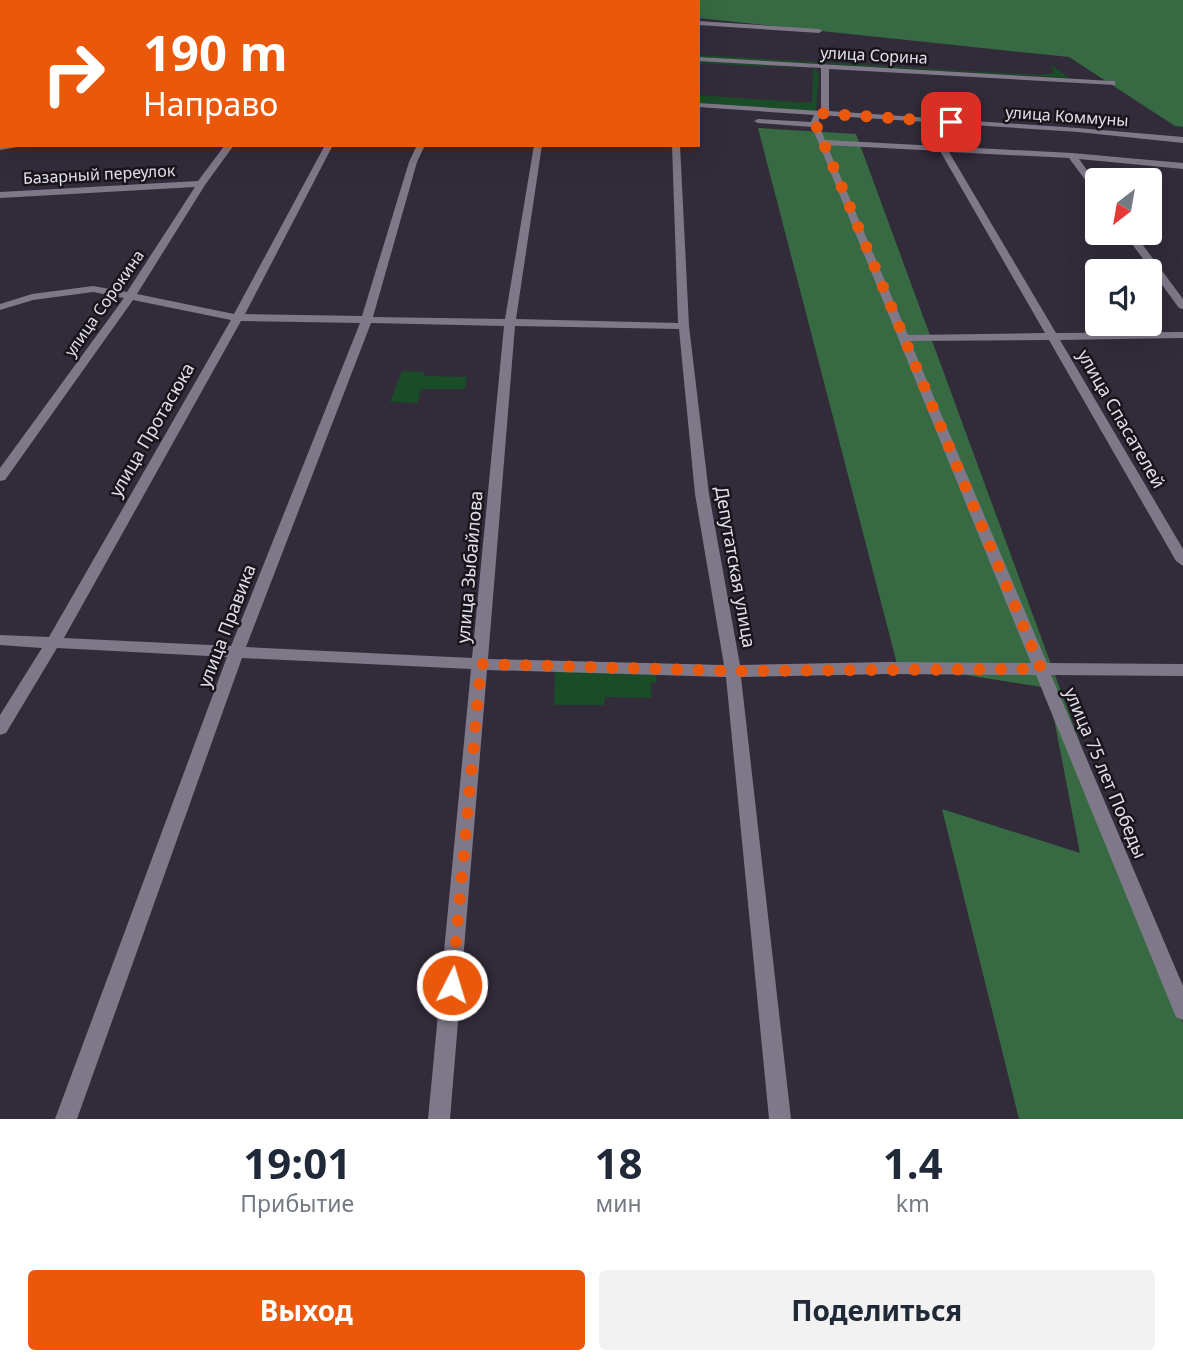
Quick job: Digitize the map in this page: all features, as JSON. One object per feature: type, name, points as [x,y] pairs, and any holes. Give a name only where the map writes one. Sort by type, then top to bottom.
[{"type":"street","points":[[700,23],[820,30]]},
{"type":"street","name":"улица Сорина","points":[[700,59],[1112,83]]},
{"type":"street","name":"улица 75 лет Победы","points":[[825,67],[819,117],[822,142],[1183,1010]]},
{"type":"street","name":"улица Коммуны","points":[[700,106],[819,117],[1078,130],[1183,140]]},
{"type":"street","points":[[758,121],[819,117]]},
{"type":"street","points":[[822,142],[1072,156],[1183,166]]},
{"type":"street","name":"улица Сорокина","points":[[0,477],[129,298],[201,184],[229,147]]},
{"type":"street","name":"улица Протасюка","points":[[0,729],[53,643],[238,317],[328,147]]},
{"type":"street","name":"улица Правика","points":[[66,1119],[237,651],[367,319],[413,162],[420,147]]},
{"type":"street","name":"улица Зыбайлова","points":[[439,1119],[510,323],[538,147]]},
{"type":"street","name":"Депутатская улица","points":[[676,147],[684,326],[702,494],[733,671],[780,1119]]},
{"type":"street","name":"улица Спасателей","points":[[943,149],[1183,561]]},
{"type":"street","points":[[1072,156],[1085,174]]},
{"type":"street","name":"Базарный переулок","points":[[0,195],[201,184]]},
{"type":"street","points":[[1138,245],[1183,306]]},
{"type":"street","points":[[0,307],[32,297],[140,281]]},
{"type":"street","points":[[93,289],[114,291],[129,298],[175,304],[219,316],[684,326]]},
{"type":"street","points":[[904,338],[1183,335]]},
{"type":"street","points":[[0,640],[481,664],[733,671],[1183,670]]},
{"type":"green space","points":[[700,0],[1183,0],[1183,127],[1175,126],[1069,57],[700,18]]},
{"type":"green space","points":[[700,55],[1041,75],[1054,73],[1050,64],[1069,78]]},
{"type":"green space","points":[[700,60],[815,69],[819,73],[816,112],[700,104],[700,95],[812,103],[813,69],[700,63]]},
{"type":"green space","points":[[758,128],[856,134],[1183,1023],[1183,1119],[1019,1119],[942,809],[1080,853],[1048,688],[897,664]]},
{"type":"green space","points":[[402,371],[424,372],[424,376],[467,377],[465,389],[421,389],[418,403],[390,402]]},
{"type":"green space","points":[[555,671],[656,673],[657,683],[651,683],[651,698],[605,697],[604,705],[554,705]]},
{"type":"route","points":[[452,985],[481,664],[733,671],[1041,669],[816,125],[816,113],[951,122]]}]
